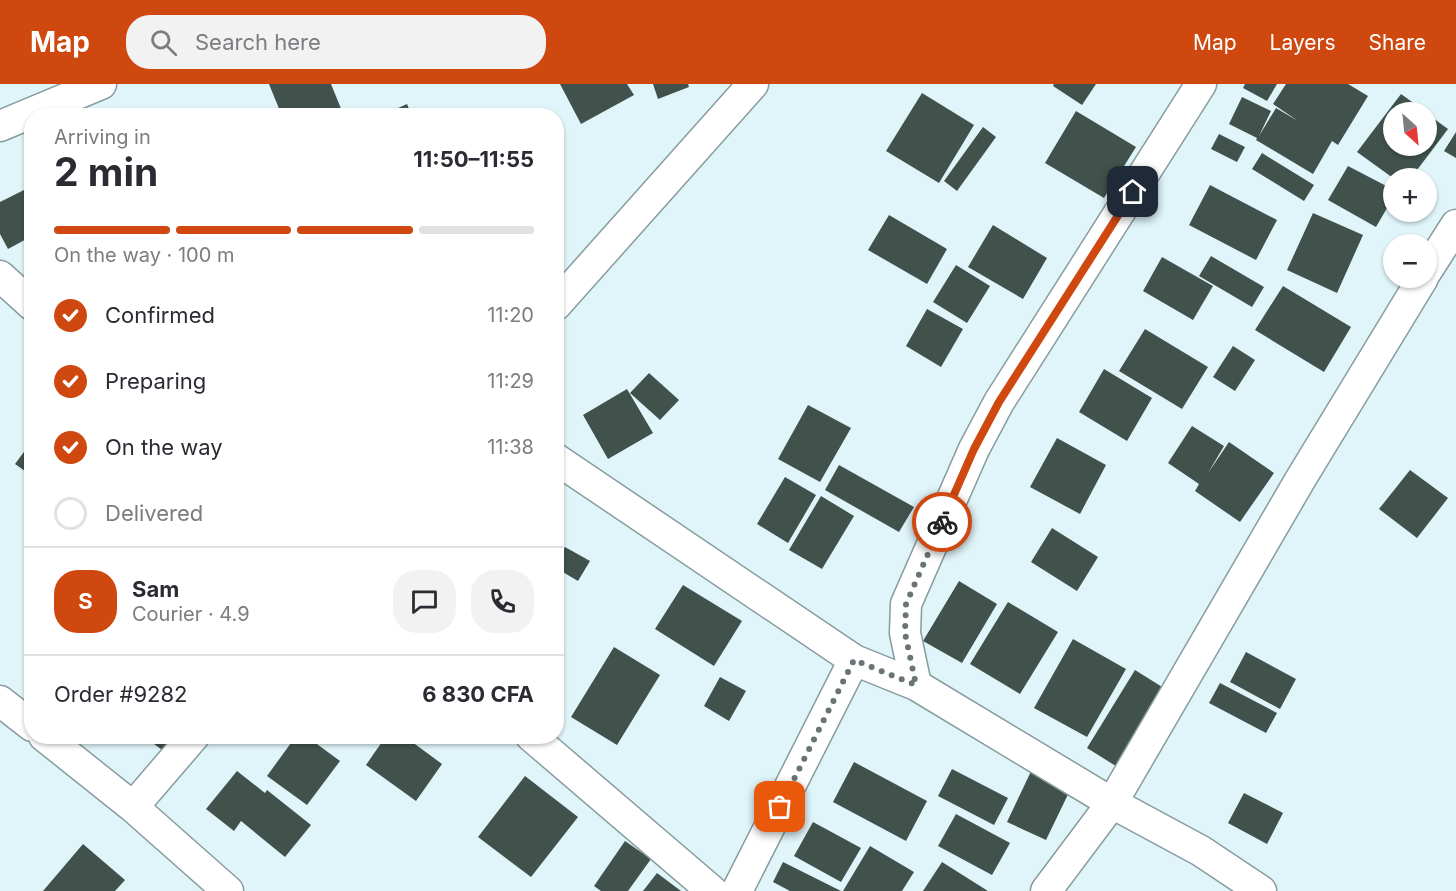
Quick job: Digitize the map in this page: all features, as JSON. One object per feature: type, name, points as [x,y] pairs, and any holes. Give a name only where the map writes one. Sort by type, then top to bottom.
[{"type":"street","points":[[43,108],[101,84]]},
{"type":"street","points":[[564,296],[753,84]]},
{"type":"street","points":[[916,685],[905,633],[906,604],[974,449],[999,402],[1201,84]]},
{"type":"street","points":[[0,126],[24,116]]},
{"type":"street","points":[[1437,255],[1456,225]]},
{"type":"street","points":[[0,276],[24,298]]},
{"type":"street","points":[[1046,891],[1112,803],[1300,480],[1417,288]]},
{"type":"street","points":[[564,464],[854,660],[916,685],[1112,803],[1201,851],[1261,891]]},
{"type":"street","points":[[737,891],[854,660]]},
{"type":"street","points":[[0,701],[24,720]]},
{"type":"street","points":[[54,744],[133,807],[228,891]]},
{"type":"street","points":[[133,807],[187,744]]},
{"type":"street","points":[[540,744],[712,891]]},
{"type":"building","points":[[269,84],[331,84],[341,108],[279,108]]},
{"type":"building","points":[[560,84],[627,84],[634,95],[581,124]]},
{"type":"building","points":[[653,84],[688,84],[689,87],[658,99]]},
{"type":"building","points":[[1054,84],[1096,84],[1082,105],[1053,86]]},
{"type":"building","points":[[1245,84],[1277,84],[1267,101],[1243,88]]},
{"type":"building","points":[[1286,84],[1348,84],[1368,96],[1338,145],[1332,141],[1313,174],[1256,140],[1257,138],[1229,124],[1242,97],[1271,111],[1259,136],[1276,108],[1298,121],[1273,104]]},
{"type":"building","points":[[922,93],[974,125],[939,183],[886,151]]},
{"type":"building","points":[[1401,94],[1412,102],[1395,102]]},
{"type":"building","points":[[1076,111],[1136,147],[1104,198],[1045,163]]},
{"type":"building","points":[[1383,118],[1383,156],[1428,156],[1419,168],[1383,168],[1383,171],[1357,152]]},
{"type":"building","points":[[1437,121],[1448,129],[1437,144]]},
{"type":"building","points":[[983,127],[996,137],[957,191],[944,181]]},
{"type":"building","points":[[1456,132],[1456,158],[1444,151]]},
{"type":"building","points":[[1219,134],[1245,147],[1237,162],[1211,149]]},
{"type":"building","points":[[1262,153],[1314,185],[1304,201],[1252,169]]},
{"type":"building","points":[[1348,166],[1383,184],[1383,215],[1376,227],[1328,200]]},
{"type":"building","points":[[1210,185],[1277,220],[1256,260],[1189,225]]},
{"type":"building","points":[[24,190],[24,240],[8,249],[0,234],[0,202]]},
{"type":"building","points":[[1313,213],[1363,235],[1337,293],[1287,270]]},
{"type":"building","points":[[889,215],[947,249],[927,284],[868,250]]},
{"type":"building","points":[[993,225],[1047,258],[1023,299],[968,267]]},
{"type":"building","points":[[1211,256],[1264,287],[1252,307],[1199,276]]},
{"type":"building","points":[[1162,257],[1213,286],[1193,320],[1143,291]]},
{"type":"building","points":[[956,265],[990,286],[967,323],[933,302]]},
{"type":"building","points":[[1283,286],[1351,327],[1324,372],[1255,330]]},
{"type":"building","points":[[927,309],[963,329],[941,367],[906,346]]},
{"type":"building","points":[[1145,329],[1208,367],[1182,409],[1119,371]]},
{"type":"building","points":[[1233,346],[1255,360],[1235,391],[1213,377]]},
{"type":"building","points":[[1104,369],[1152,398],[1127,441],[1079,412]]},
{"type":"building","points":[[649,373],[679,400],[660,420],[630,393]]},
{"type":"building","points":[[627,389],[653,433],[608,459],[583,415]]},
{"type":"building","points":[[808,405],[851,428],[820,482],[778,459]]},
{"type":"building","points":[[1192,426],[1224,446],[1208,473],[1229,442],[1274,473],[1240,522],[1195,491],[1199,484],[1168,463]]},
{"type":"building","points":[[1057,438],[1106,465],[1080,514],[1030,487]]},
{"type":"building","points":[[24,452],[24,470],[15,464]]},
{"type":"building","points":[[839,465],[914,507],[899,532],[825,490]]},
{"type":"building","points":[[1410,470],[1448,498],[1417,538],[1379,509]]},
{"type":"building","points":[[785,477],[816,495],[788,543],[757,524]]},
{"type":"building","points":[[821,496],[854,516],[822,569],[789,550]]},
{"type":"building","points":[[1052,528],[1098,557],[1077,591],[1031,562]]},
{"type":"building","points":[[565,547],[590,561],[578,581],[564,573]]},
{"type":"building","points":[[959,581],[997,604],[962,663],[923,641]]},
{"type":"building","points":[[683,585],[742,621],[714,666],[655,629]]},
{"type":"building","points":[[1008,602],[1058,632],[1020,694],[970,664]]},
{"type":"building","points":[[1073,639],[1126,669],[1087,737],[1034,708]]},
{"type":"building","points":[[614,647],[660,675],[617,745],[571,717]]},
{"type":"building","points":[[1246,652],[1296,679],[1280,709],[1230,682]]},
{"type":"building","points":[[1135,670],[1167,690],[1119,768],[1087,748]]},
{"type":"building","points":[[720,677],[746,691],[729,721],[704,706]]},
{"type":"building","points":[[1220,683],[1277,713],[1266,733],[1209,703]]},
{"type":"building","points":[[154,744],[171,744],[165,752]]},
{"type":"building","points":[[290,744],[317,744],[340,761],[307,805],[267,776]]},
{"type":"building","points":[[380,744],[415,744],[442,764],[416,801],[366,765]]},
{"type":"building","points":[[854,762],[927,801],[906,841],[833,802]]},
{"type":"building","points":[[1034,765],[1073,784],[1046,840],[1007,822]]},
{"type":"building","points":[[952,769],[1008,798],[994,825],[938,796]]},
{"type":"building","points":[[237,771],[265,793],[267,790],[311,825],[285,857],[241,821],[234,831],[206,809]]},
{"type":"building","points":[[525,776],[578,817],[531,877],[478,837]]},
{"type":"building","points":[[1244,793],[1283,813],[1267,844],[1228,823]]},
{"type":"building","points":[[956,814],[1010,843],[992,875],[938,846]]},
{"type":"building","points":[[813,822],[861,848],[841,882],[794,856]]},
{"type":"building","points":[[625,841],[651,859],[628,891],[601,891],[594,886]]},
{"type":"building","points":[[83,844],[125,880],[115,891],[43,891]]},
{"type":"building","points":[[870,846],[914,872],[902,891],[843,891]]},
{"type":"building","points":[[783,862],[841,891],[790,891],[773,882]]},
{"type":"building","points":[[942,862],[988,891],[923,891]]},
{"type":"building","points":[[657,873],[681,891],[643,891]]},
{"type":"way so far","points":[[780,807],[854,660],[916,685],[905,633],[906,604],[942,522]]},
{"type":"route","points":[[942,522],[974,449],[999,402],[1133,192]]}]
